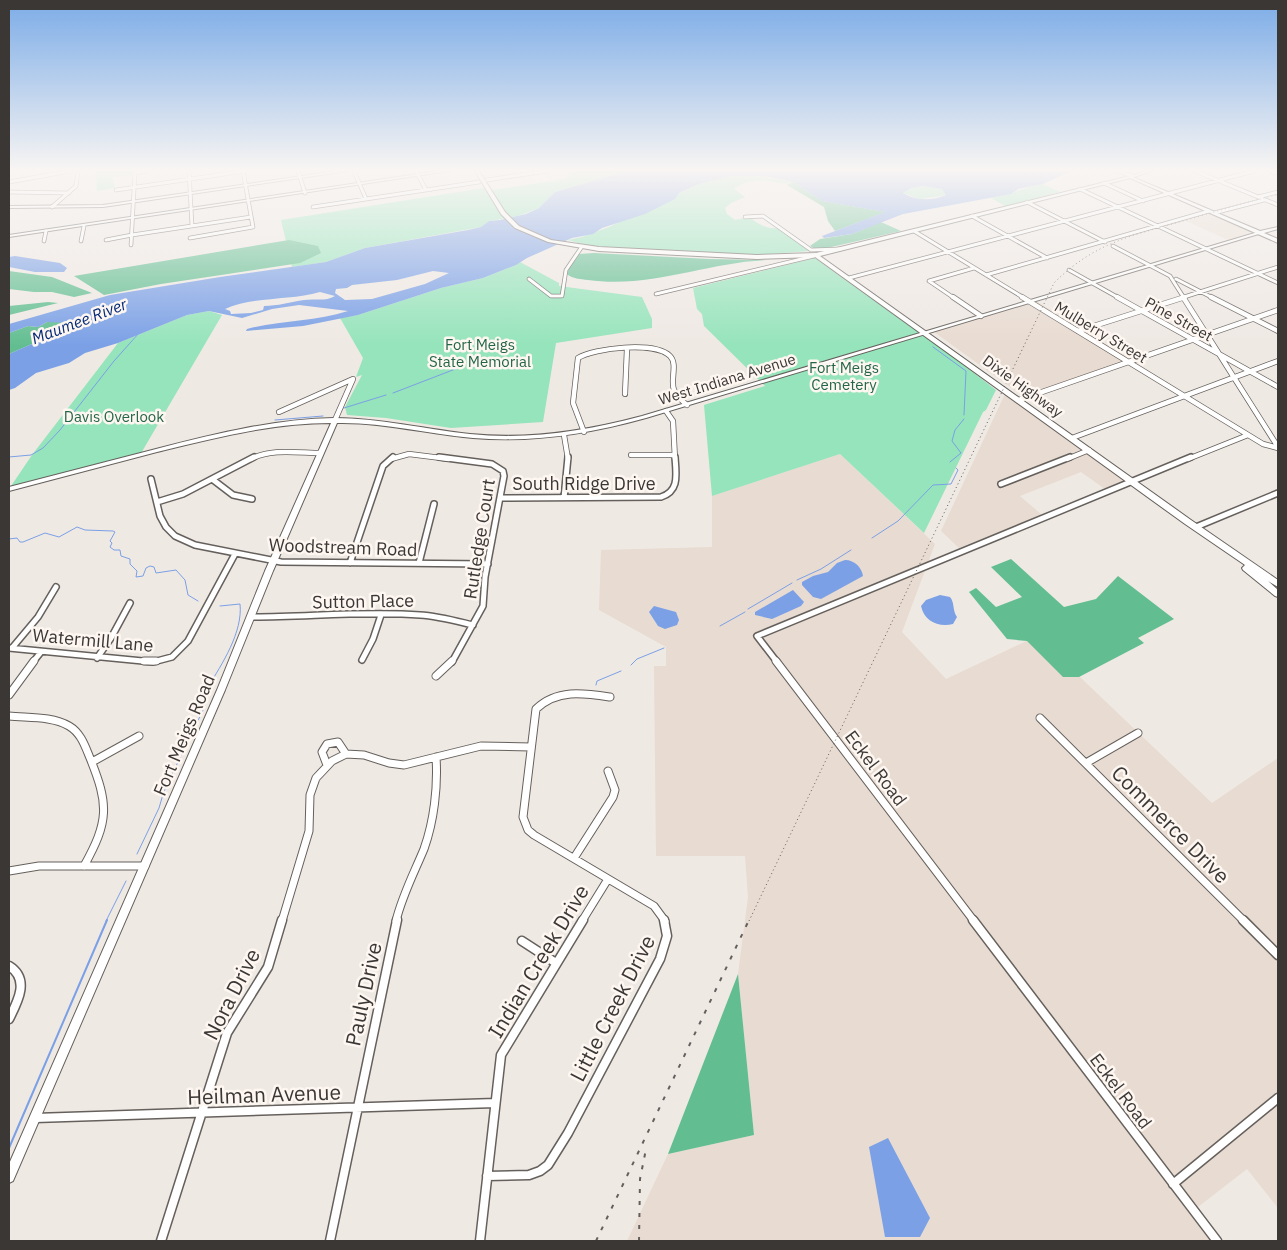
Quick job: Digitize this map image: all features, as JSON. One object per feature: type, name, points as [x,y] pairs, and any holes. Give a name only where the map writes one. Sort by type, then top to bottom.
[{"type":"main road","points":[[523,229],[542,239],[581,248],[794,258],[816,255],[914,230]]},
{"type":"main road","points":[[1252,229],[1278,241]]},
{"type":"main road","points":[[1260,233],[1273,229]]},
{"type":"main road","name":"Dixie Highway","points":[[816,255],[1196,528],[1223,544],[1278,584]]},
{"type":"main road","name":"Dixie Highway","points":[[1214,540],[1278,594]]},
{"type":"street","points":[[10,236],[59,229]]},
{"type":"street","points":[[81,241],[83,229]]},
{"type":"street","points":[[131,245],[132,229]]},
{"type":"street","points":[[106,240],[170,229]]},
{"type":"street","points":[[190,238],[245,229]]},
{"type":"street","points":[[782,229],[811,250],[840,249]]},
{"type":"street","points":[[996,229],[1047,258]]},
{"type":"street","points":[[849,278],[1033,229]]},
{"type":"street","points":[[1080,229],[1105,242]]},
{"type":"street","points":[[986,275],[1146,229]]},
{"type":"street","points":[[1164,229],[1278,283]]},
{"type":"street","name":"Mulberry Street","points":[[914,230],[1266,446],[1278,448]]},
{"type":"street","points":[[44,242],[46,231]]},
{"type":"street","name":"West Indiana Avenue","points":[[9,489],[241,430],[290,423],[335,420],[384,424],[484,437],[564,435],[584,432],[687,405],[1260,233]]},
{"type":"street","points":[[1113,246],[1278,331]]},
{"type":"street","points":[[529,279],[551,296],[562,296],[566,270],[581,248]]},
{"type":"street","points":[[656,294],[794,258]]},
{"type":"street","points":[[1078,331],[1278,267]]},
{"type":"street","points":[[974,268],[929,281],[981,316]]},
{"type":"street","name":"Pine Street","points":[[1069,270],[1278,387]]},
{"type":"street","points":[[1174,278],[1183,297],[1278,448]]},
{"type":"street","points":[[1019,400],[1278,310]]},
{"type":"street","points":[[625,394],[627,349]]},
{"type":"street","points":[[584,432],[573,403],[578,358],[584,353],[593,350],[627,349],[658,351],[670,356],[672,360],[674,390],[687,405]]},
{"type":"street","points":[[1072,438],[1278,361]]},
{"type":"street","name":"Fort Meigs Road","points":[[9,1177],[145,866],[353,379],[279,412]]},
{"type":"street","name":"South Ridge Drive","points":[[500,498],[654,498],[665,496],[673,491],[675,486],[673,422],[666,411]]},
{"type":"street","points":[[564,435],[568,460],[564,498]]},
{"type":"street","points":[[1132,481],[1248,435]]},
{"type":"street","points":[[1001,484],[1089,450]]},
{"type":"street","points":[[157,502],[183,494],[261,454],[321,453]]},
{"type":"street","name":"Rutledge Court","points":[[350,563],[383,466],[394,457],[410,454],[494,465],[502,470],[504,474],[488,564],[484,601],[452,662],[436,676]]},
{"type":"street","points":[[632,455],[674,455]]},
{"type":"street","name":"Woodstream Road","points":[[151,479],[162,522],[174,536],[195,545],[274,562],[488,564]]},
{"type":"street","points":[[212,479],[233,495],[252,499]]},
{"type":"street","name":"Eckel Road","points":[[1132,481],[757,636],[1216,1241]]},
{"type":"street","points":[[1196,528],[1278,493]]},
{"type":"street","points":[[419,563],[434,504]]},
{"type":"street","name":"Watermill Lane","points":[[10,648],[153,662],[168,658],[179,652],[188,641],[236,554]]},
{"type":"street","points":[[10,648],[38,617],[56,587]]},
{"type":"street","points":[[97,658],[130,603]]},
{"type":"street","points":[[362,660],[373,639],[381,615]]},
{"type":"street","name":"Sutton Place","points":[[252,617],[434,616],[473,625]]},
{"type":"street","points":[[9,695],[40,652]]},
{"type":"street","name":"Little Creek Drive","points":[[487,1176],[529,1175],[540,1171],[548,1165],[568,1133],[663,954],[668,932],[663,916],[654,906],[534,834],[525,823],[523,811],[535,714],[544,701],[553,696],[563,694],[610,697]]},
{"type":"street","points":[[9,716],[70,727],[79,734],[103,790],[105,816],[99,835],[84,866]]},
{"type":"street","name":"Commerce Drive","points":[[1040,718],[1278,955]]},
{"type":"street","points":[[1086,763],[1138,733]]},
{"type":"street","points":[[92,762],[139,736]]},
{"type":"street","points":[[328,765],[322,752],[327,744],[338,742],[346,754],[364,755],[404,766],[481,746],[531,747]]},
{"type":"street","name":"Nora Drive","points":[[161,1241],[227,1033],[268,967],[309,831],[312,786],[322,770],[346,754]]},
{"type":"street","name":"Pauly Drive","points":[[330,1241],[356,1108],[398,913],[405,889],[426,842],[438,783],[436,757]]},
{"type":"street","points":[[574,858],[614,797],[615,790],[608,771]]},
{"type":"street","points":[[9,871],[30,866],[145,866]]},
{"type":"street","name":"Indian Creek Drive","points":[[480,1241],[502,1055],[608,879]]},
{"type":"street","points":[[522,941],[556,964]]},
{"type":"street","points":[[9,966],[19,974],[22,987],[9,1019]]},
{"type":"street","points":[[1173,1184],[1278,1098]]},
{"type":"street","name":"Heilman Avenue","points":[[34,1118],[495,1103]]},
{"type":"shaded area","points":[[1204,229],[1246,229],[1252,232],[1228,240]]},
{"type":"shaded area","points":[[1033,299],[1135,362],[1027,399],[930,329]]},
{"type":"shaded area","points":[[1005,394],[1126,480],[1105,489],[1081,472],[1020,496],[1042,515],[959,548],[941,531]]},
{"type":"shaded area","points":[[840,454],[935,544],[902,632],[946,679],[1037,636],[1212,803],[1278,758],[1278,1208],[1247,1169],[1198,1207],[1223,1241],[627,1241],[668,1154],[754,1135],[738,974],[748,897],[745,856],[656,856],[654,666],[666,666],[666,647],[599,610],[601,550],[712,547],[712,496]]},
{"type":"green space","points":[[283,229],[468,229],[365,248],[326,262],[292,267]]},
{"type":"green space","points":[[603,229],[780,229],[809,251],[759,255],[589,246],[568,240]]},
{"type":"green space","points":[[863,229],[897,229],[901,231],[827,248],[815,249],[810,246],[820,239],[852,234]]},
{"type":"green space","points":[[289,240],[318,246],[321,253],[300,263],[161,284],[104,295],[74,276]]},
{"type":"green space","points":[[579,254],[771,260],[725,265],[635,281],[588,280],[574,278],[567,274],[571,263]]},
{"type":"green space","name":"Fort Meigs Cemetery","points":[[815,258],[996,390],[986,410],[983,412],[924,533],[840,454],[712,496],[704,405],[765,386],[704,326],[702,314],[697,309],[693,288]]},
{"type":"green space","name":"Fort Meigs State Memorial","points":[[520,262],[559,283],[559,286],[642,297],[652,319],[652,328],[556,343],[543,422],[451,428],[386,418],[347,415],[345,407],[362,375],[356,377],[363,358],[340,318],[358,315],[441,288],[483,278]]},
{"type":"green space","points":[[9,271],[52,277],[92,293],[74,297],[52,292],[9,289]]},
{"type":"green space","points":[[48,302],[58,303],[9,315],[9,306]]},
{"type":"green space","name":"Davis Overlook","points":[[209,311],[222,315],[140,455],[9,489],[32,455],[118,343],[187,315]]},
{"type":"green space","points":[[47,322],[69,322],[32,344],[9,354],[9,333],[28,326],[38,327]]},
{"type":"green space","points":[[1011,559],[1064,607],[1096,599],[1118,576],[1174,619],[1138,638],[1144,643],[1079,677],[1063,677],[1027,641],[1007,639],[969,592],[976,588],[996,607],[1022,597],[991,567]]},
{"type":"green space","points":[[738,974],[754,1135],[668,1154]]},
{"type":"water","name":"Maumee River","points":[[600,229],[593,234],[572,238],[527,258],[516,265],[483,278],[441,288],[358,315],[303,326],[246,331],[247,329],[259,326],[336,315],[348,311],[299,305],[272,309],[242,318],[209,311],[187,315],[118,343],[85,353],[69,363],[36,373],[15,388],[9,390],[9,354],[32,344],[68,323],[47,322],[38,327],[28,326],[9,333],[9,324],[110,295],[326,262],[365,248],[468,230]],"holes":[[[433,271],[449,273],[425,284],[372,299],[345,300],[335,293],[336,289],[347,288],[352,285],[397,280]],[[320,292],[335,296],[320,300],[264,306],[263,310],[251,313],[231,314],[230,311],[225,309],[248,302],[297,297]]]},
{"type":"water","points":[[840,229],[864,229],[852,234],[824,238],[822,236]]},
{"type":"water","points":[[15,256],[60,263],[67,268],[64,272],[35,272],[9,267],[9,257]]},
{"type":"water","points":[[845,560],[852,561],[857,565],[863,576],[821,599],[813,597],[802,585],[802,582],[813,576],[828,572],[837,563]]},
{"type":"water","points":[[793,590],[804,602],[801,606],[772,619],[755,615],[755,612]]},
{"type":"water","points":[[940,595],[952,599],[954,612],[957,617],[953,624],[938,624],[925,616],[921,606],[926,600]]},
{"type":"water","points":[[654,606],[676,612],[679,620],[677,625],[665,629],[658,626],[649,612]]},
{"type":"water","points":[[888,1138],[930,1218],[920,1237],[885,1237],[869,1147]]},
{"type":"waterway","points":[[9,457],[31,455],[43,448],[60,430],[114,361],[139,333]]},
{"type":"waterway","points":[[933,347],[966,371],[964,415]]},
{"type":"waterway","points":[[393,393],[458,368]]},
{"type":"waterway","points":[[344,408],[386,395]]},
{"type":"waterway","points":[[275,420],[323,416]]},
{"type":"waterway","points":[[950,462],[961,453],[952,441],[955,430],[964,419]]},
{"type":"waterway","points":[[872,538],[898,521],[933,485],[951,484],[958,470],[956,468]]},
{"type":"waterway","points":[[9,539],[17,538],[20,542],[23,542],[45,533],[59,537],[77,527],[85,530],[113,531],[115,532],[110,541],[112,543],[110,547],[114,550],[120,550],[121,556],[130,559],[130,564],[137,571],[136,577],[143,576],[146,568],[150,566],[154,567],[156,573],[176,570],[185,580],[188,595],[198,601]]},
{"type":"waterway","points":[[797,580],[821,569],[851,550]]},
{"type":"waterway","points":[[748,609],[792,583]]},
{"type":"waterway","points":[[137,854],[159,808],[164,791],[204,708],[209,693],[208,687],[235,637],[240,615],[240,604],[220,606]]},
{"type":"waterway","points":[[720,626],[745,612]]},
{"type":"waterway","points":[[631,665],[637,659],[664,648]]},
{"type":"waterway","points":[[596,685],[597,681],[621,671]]},
{"type":"waterway","points":[[106,921],[126,881]]},
{"type":"waterway","points":[[9,1148],[107,920]]},
{"type":"railway","points":[[749,921],[1054,283],[1085,258],[1101,249],[1117,241],[1153,229]]},
{"type":"railway","points":[[596,1241],[749,920]]},
{"type":"railway","points":[[639,1241],[640,1179],[646,1149]]}]
